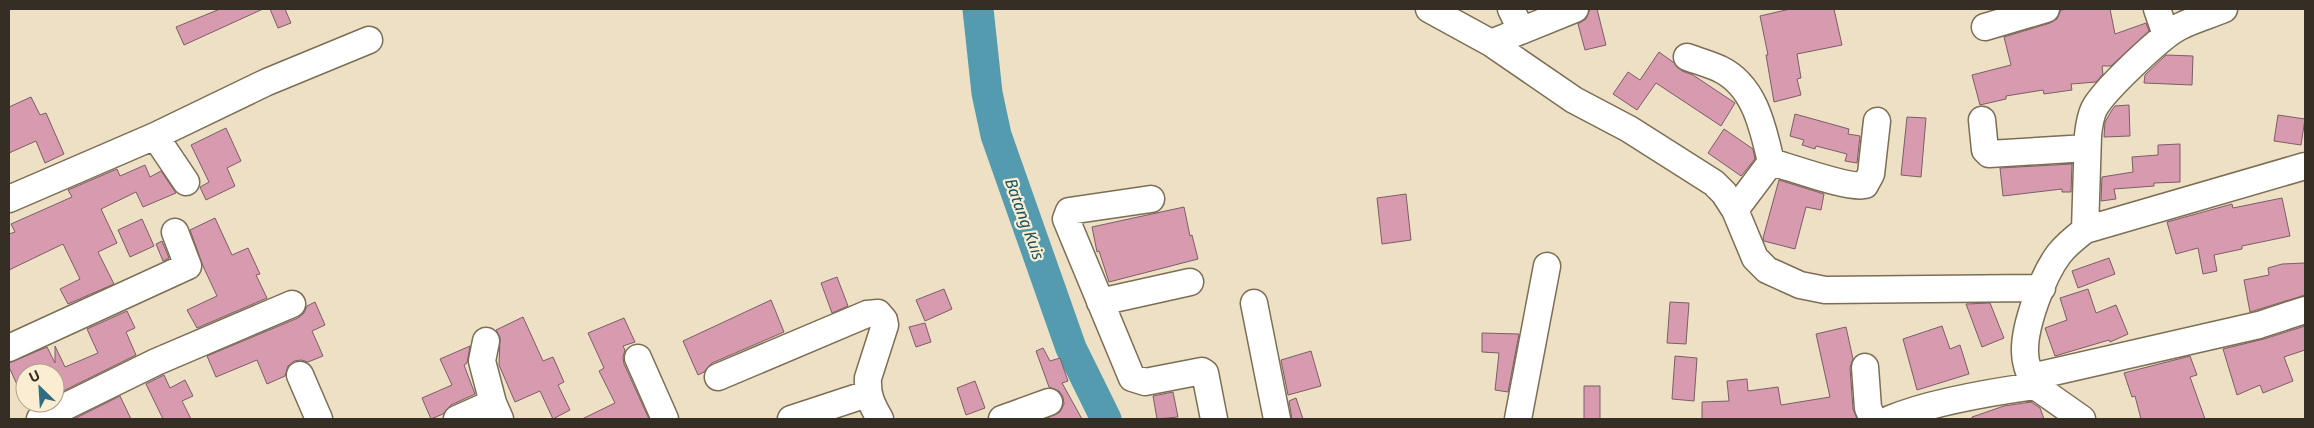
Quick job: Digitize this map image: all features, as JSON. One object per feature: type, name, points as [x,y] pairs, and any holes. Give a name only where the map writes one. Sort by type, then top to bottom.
[{"type":"street","points":[[1429,9],[1475,36],[1491,43],[1574,100],[1694,170],[1724,193],[1735,210],[1755,258],[1767,270],[1800,285],[1825,290],[2042,288]]},
{"type":"street","points":[[1491,43],[1516,19],[1575,9]]},
{"type":"street","points":[[1985,27],[2046,9]]},
{"type":"street","points":[[2157,9],[2166,34]]},
{"type":"street","points":[[2085,230],[2087,148],[2090,120],[2094,108],[2104,94],[2166,34],[2180,26],[2224,9]]},
{"type":"street","points":[[9,199],[155,136],[267,82],[369,40]]},
{"type":"street","points":[[1687,56],[1720,69],[1740,84],[1755,106],[1771,162]]},
{"type":"street","points":[[1982,120],[1985,150],[1989,154],[2087,148]]},
{"type":"street","points":[[1771,162],[1842,183],[1865,185],[1871,174],[1877,121]]},
{"type":"street","points":[[155,136],[186,182]]},
{"type":"street","points":[[1735,210],[1771,162]]},
{"type":"street","points":[[2082,419],[2033,381],[2025,354],[2026,338],[2042,288],[2059,255],[2085,230],[2305,166]]},
{"type":"street","points":[[1151,199],[1068,211],[1066,219],[1132,378],[1145,382],[1202,370],[1206,374],[1214,419]]},
{"type":"street","points":[[9,348],[188,266],[175,232]]},
{"type":"street","points":[[1518,419],[1547,266]]},
{"type":"street","points":[[1100,302],[1190,282]]},
{"type":"street","points":[[1254,303],[1277,419]]},
{"type":"street","points":[[40,419],[156,362],[292,304]]},
{"type":"street","points":[[1890,419],[1904,413],[2259,325],[2305,310]]},
{"type":"street","points":[[718,377],[875,312],[880,314],[885,325],[868,378],[868,394],[869,400],[880,419]]},
{"type":"street","points":[[457,419],[497,411],[482,361],[486,341]]},
{"type":"street","points":[[638,358],[665,419]]},
{"type":"street","points":[[1865,367],[1868,408],[1873,419]]},
{"type":"street","points":[[300,376],[319,419]]},
{"type":"street","points":[[791,419],[868,394]]},
{"type":"street","points":[[1002,419],[1049,402]]},
{"type":"building","points":[[220,9],[263,9],[184,45],[176,27]]},
{"type":"building","points":[[270,9],[285,9],[291,23],[278,28]]},
{"type":"building","points":[[1590,9],[1597,9],[1606,45],[1585,50],[1578,24],[1586,19]]},
{"type":"building","points":[[1790,9],[1834,9],[1842,45],[1797,54],[1801,78],[1797,79],[1801,95],[1774,102],[1766,55],[1768,55],[1760,16]]},
{"type":"building","points":[[2110,9],[2115,34],[2146,23],[2149,31],[2111,66],[2102,66],[2103,74],[2096,82],[2071,84],[2072,90],[2044,94],[2043,90],[2006,96],[2006,99],[1980,105],[1972,75],[2011,65],[2004,37],[2050,23],[2057,19],[2061,10]]},
{"type":"building","points":[[1659,52],[1682,71],[1693,75],[1735,103],[1721,126],[1656,83],[1637,110],[1613,94],[1628,72],[1640,80]]},
{"type":"building","points":[[2166,55],[2193,56],[2192,85],[2144,83],[2145,75]]},
{"type":"building","points":[[31,97],[40,115],[46,113],[64,154],[45,163],[36,141],[9,153],[9,107]]},
{"type":"building","points":[[2129,105],[2130,136],[2104,137],[2105,122],[2115,106]]},
{"type":"building","points":[[1795,114],[1849,129],[1848,134],[1860,136],[1857,163],[1845,161],[1847,154],[1816,146],[1815,149],[1802,145],[1804,140],[1790,136]]},
{"type":"building","points":[[2278,115],[2305,119],[2301,145],[2274,141]]},
{"type":"building","points":[[1907,117],[1926,118],[1921,177],[1901,175]]},
{"type":"building","points":[[226,128],[241,161],[227,168],[235,186],[206,200],[200,187],[209,182],[191,145]]},
{"type":"building","points":[[1724,129],[1753,149],[1755,159],[1741,176],[1708,153]]},
{"type":"building","points":[[2180,144],[2180,182],[2154,183],[2154,186],[2114,189],[2116,199],[2101,201],[2102,177],[2133,172],[2132,157],[2158,155],[2158,145]]},
{"type":"building","points":[[2072,164],[2071,192],[2062,192],[2062,189],[2003,196],[2000,168]]},
{"type":"building","points":[[145,165],[150,177],[161,171],[176,193],[143,207],[136,192],[101,209],[117,243],[98,252],[114,284],[68,304],[60,289],[80,279],[63,244],[9,270],[9,234],[15,232],[11,224],[72,197],[68,190],[117,169],[120,176]]},
{"type":"building","points":[[1779,180],[1824,194],[1821,210],[1806,207],[1795,249],[1764,241],[1763,238]]},
{"type":"building","points":[[1406,194],[1411,240],[1382,244],[1377,198]]},
{"type":"building","points":[[2282,198],[2290,236],[2242,246],[2242,249],[2214,255],[2217,271],[2203,274],[2198,248],[2176,254],[2167,222],[2232,204],[2233,208]]},
{"type":"building","points":[[1184,207],[1190,236],[1192,235],[1198,259],[1109,282],[1099,251],[1097,252],[1092,227]]},
{"type":"building","points":[[215,218],[232,255],[248,248],[260,274],[256,275],[267,298],[197,328],[187,310],[217,296],[203,266],[190,230]]},
{"type":"building","points":[[142,219],[154,246],[130,257],[118,230]]},
{"type":"building","points":[[162,241],[169,258],[163,261],[156,244]]},
{"type":"building","points":[[2109,258],[2115,274],[2078,288],[2072,271]]},
{"type":"building","points":[[2305,263],[2305,295],[2250,312],[2244,280],[2269,275],[2268,268],[2282,264]]},
{"type":"building","points":[[837,277],[848,306],[832,313],[821,283]]},
{"type":"building","points":[[944,289],[952,309],[925,321],[916,300]]},
{"type":"building","points":[[2088,289],[2096,313],[2116,305],[2128,334],[2110,342],[2109,340],[2055,356],[2045,328],[2067,320],[2060,298]]},
{"type":"building","points":[[771,300],[784,332],[712,363],[704,372],[698,375],[683,341]]},
{"type":"building","points":[[315,302],[325,325],[312,331],[323,356],[308,362],[294,361],[288,366],[285,376],[267,384],[257,360],[216,377],[207,356],[298,318],[304,313],[307,306]]},
{"type":"building","points":[[1670,302],[1689,303],[1686,344],[1667,343]]},
{"type":"building","points":[[1990,303],[2004,338],[1982,347],[1966,304]]},
{"type":"building","points":[[127,311],[135,328],[126,332],[136,355],[65,390],[65,367],[98,353],[87,329]]},
{"type":"building","points":[[523,317],[543,361],[553,357],[564,382],[558,385],[570,410],[553,419],[540,391],[515,402],[499,365],[500,337],[496,330]]},
{"type":"building","points":[[624,318],[635,342],[623,346],[625,350],[624,364],[649,419],[582,419],[615,403],[599,371],[604,368],[588,333]]},
{"type":"building","points":[[925,323],[931,342],[916,347],[909,327]]},
{"type":"building","points":[[1942,326],[1950,349],[1960,345],[1969,374],[1917,390],[1903,339]]},
{"type":"building","points":[[2305,326],[2305,350],[2284,357],[2293,381],[2263,393],[2260,385],[2237,395],[2223,349]]},
{"type":"building","points":[[1846,327],[1853,359],[1850,368],[1853,409],[1857,419],[1702,419],[1702,402],[1729,401],[1727,381],[1747,379],[1748,391],[1778,387],[1781,405],[1830,397],[1816,334]]},
{"type":"building","points":[[1482,333],[1519,334],[1508,392],[1495,390],[1499,353],[1482,352]]},
{"type":"building","points":[[55,346],[63,363],[55,363]]},
{"type":"building","points":[[470,346],[467,363],[464,365],[475,394],[451,405],[443,414],[431,419],[422,398],[452,385],[440,359]]},
{"type":"building","points":[[47,347],[55,363],[15,363],[15,380],[9,363]]},
{"type":"building","points":[[1043,348],[1050,361],[1060,358],[1068,381],[1062,383],[1082,419],[1045,419],[1060,412],[1064,404],[1063,397],[1059,391],[1049,387],[1036,351]]},
{"type":"building","points":[[1311,351],[1321,386],[1288,395],[1281,360]]},
{"type":"building","points":[[1675,356],[1697,358],[1694,401],[1672,399]]},
{"type":"building","points":[[2190,356],[2197,375],[2190,377],[2205,419],[2141,419],[2135,396],[2132,397],[2124,373]]},
{"type":"building","points":[[164,375],[170,388],[185,380],[193,396],[182,401],[191,419],[163,419],[146,384]]},
{"type":"building","points":[[975,381],[985,408],[966,415],[957,388]]},
{"type":"building","points":[[1584,386],[1600,386],[1600,419],[1584,419]]},
{"type":"building","points":[[1173,392],[1178,417],[1157,419],[1153,396]]},
{"type":"building","points":[[120,396],[131,419],[74,419]]},
{"type":"building","points":[[1296,398],[1303,419],[1292,419],[1289,401]]},
{"type":"building","points":[[2031,402],[2040,408],[2044,419],[1972,419],[1972,417],[2004,406]]},
{"type":"waterway","name":"Batang Kuis","points":[[978,9],[987,93],[996,135],[1071,348],[1106,419]]}]
